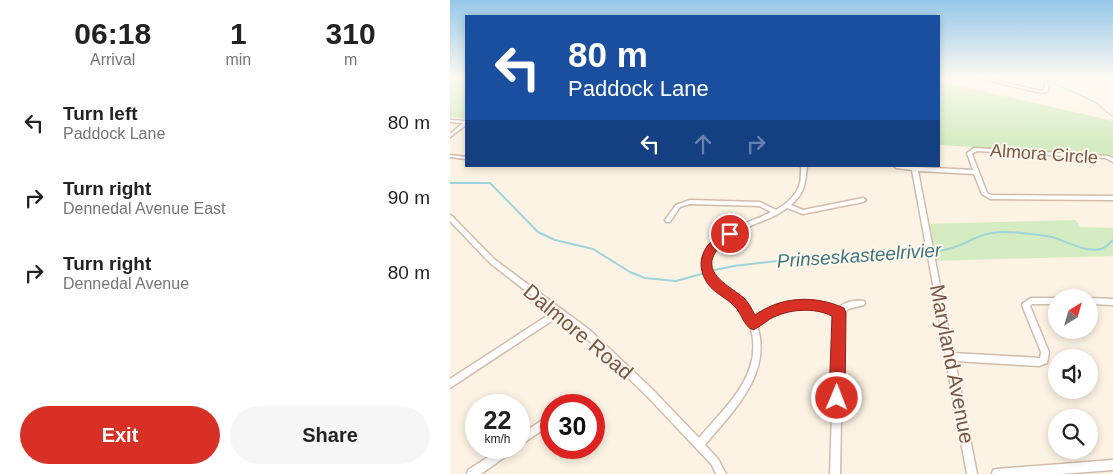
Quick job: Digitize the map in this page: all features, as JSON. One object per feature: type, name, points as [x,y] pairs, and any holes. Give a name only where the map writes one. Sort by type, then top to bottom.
[{"type":"street","points":[[450,120],[465,122]]},
{"type":"street","points":[[450,136],[465,123]]},
{"type":"street","name":"Almora Circle","points":[[1113,160],[976,149],[969,153],[985,194],[993,198],[1061,196],[1113,198]]},
{"type":"street","points":[[450,156],[465,158]]},
{"type":"street","points":[[699,445],[741,394],[750,377],[758,352],[753,324],[740,303],[710,278],[706,269],[706,258],[711,248],[743,228],[787,206],[800,193],[804,180],[804,167]]},
{"type":"street","points":[[915,168],[976,172]]},
{"type":"street","name":"Maryland Avenue","points":[[915,168],[972,474]]},
{"type":"street","points":[[787,206],[803,212],[863,200]]},
{"type":"street","points":[[668,220],[678,206],[690,202],[760,204],[775,212]]},
{"type":"street","name":"Dalmore Road","points":[[450,217],[492,261],[588,334],[649,392],[715,462],[721,474]]},
{"type":"street","points":[[949,357],[1039,362],[1044,360],[1045,352],[1026,305],[1031,301],[1048,301]]},
{"type":"street","points":[[1098,301],[1113,302]]},
{"type":"street","points":[[836,474],[839,313],[846,306],[861,303]]},
{"type":"street","points":[[753,324],[768,314],[797,304],[826,306],[839,313]]},
{"type":"street","points":[[450,384],[558,313]]},
{"type":"street","points":[[472,474],[494,459]]},
{"type":"street","points":[[996,474],[1060,471],[1113,465]]},
{"type":"green space","points":[[450,100],[465,100],[465,118],[450,117]]},
{"type":"green space","points":[[940,100],[1022,100],[1113,121],[1113,155],[940,145]]},
{"type":"green space","points":[[1076,220],[1080,227],[1113,228],[1113,256],[932,261],[924,224]]},
{"type":"waterway","points":[[1091,100],[1113,117]]},
{"type":"waterway","name":"Prinseskasteelrivier","points":[[450,183],[490,183],[538,232],[555,240],[593,249],[630,272],[645,278],[676,281],[705,273]]},
{"type":"waterway","name":"Prinseskasteelrivier","points":[[933,251],[952,248],[983,235],[1002,232],[1052,237],[1076,246],[1095,250],[1103,248],[1113,240]]},
{"type":"waterway","name":"Prinseskasteelrivier","points":[[710,271],[734,266],[813,257],[928,252]]},
{"type":"route","points":[[730,234],[711,248],[706,258],[706,269],[713,282],[740,303],[748,313],[753,324],[768,314],[797,304],[826,306],[839,313],[837,398]]}]
